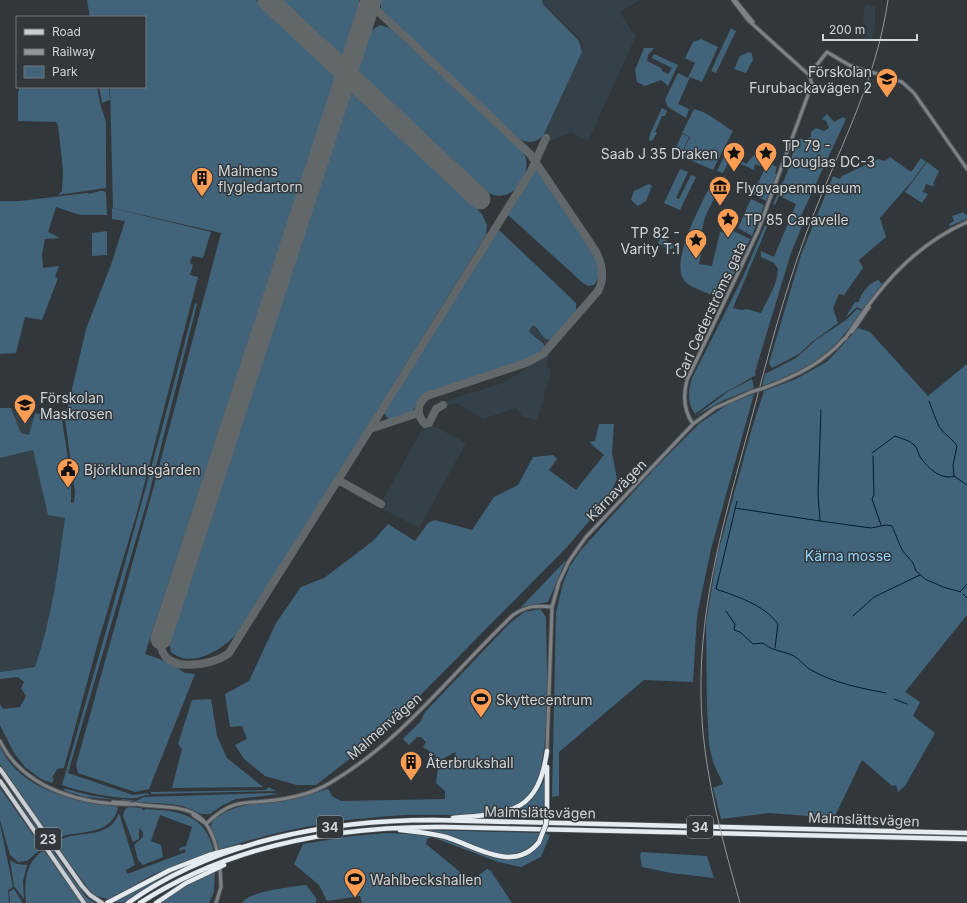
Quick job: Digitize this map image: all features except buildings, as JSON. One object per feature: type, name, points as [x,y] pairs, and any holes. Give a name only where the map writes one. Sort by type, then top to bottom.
[{"type":"highway","points":[[385,828],[445,837],[502,857],[519,856],[531,850],[538,842],[546,824],[547,751]]},
{"type":"highway","points":[[433,820],[502,812],[525,803],[535,793],[542,780],[547,751]]},
{"type":"highway","name":"Malmslättsvägen","points":[[130,902],[158,884],[199,865],[254,845],[299,833],[351,824],[433,820],[967,833]]},
{"type":"highway","name":"Malmslättsvägen","points":[[140,903],[188,877],[254,852],[321,835],[385,828],[444,827],[967,839]]},
{"type":"highway","name":"34","points":[[106,903],[170,870],[231,848],[254,845]]},
{"type":"highway","name":"34","points":[[156,903],[204,873],[254,852]]},
{"type":"main road","name":"23","points":[[0,769],[82,886],[90,895],[102,903]]},
{"type":"main road","name":"23","points":[[0,781],[84,903]]},
{"type":"street","points":[[734,0],[761,32],[809,76],[827,52],[849,65],[902,82],[914,93],[967,169]]},
{"type":"street","name":"Carl Cederströms gata","points":[[693,424],[685,404],[687,380],[758,231],[812,86],[809,76]]},
{"type":"street","name":"Kärnavägen","points":[[547,751],[552,607],[559,582],[578,546],[693,424],[715,408],[751,392],[790,378],[811,368],[830,354],[858,324],[877,293],[892,275],[914,255],[938,237],[967,222]]},
{"type":"street","name":"Malmenvägen","points":[[206,824],[221,812],[233,806],[295,797],[318,789],[340,777],[385,744],[407,724],[513,615],[526,608],[539,606],[552,607]]},
{"type":"street","points":[[0,741],[16,765],[36,781],[69,795],[103,802],[175,808],[201,817],[214,838],[217,851]]},
{"type":"street","points":[[216,903],[221,887],[220,869]]},
{"type":"shaded area","points":[[543,0],[640,0],[620,12],[632,32],[637,34],[588,141],[571,133],[549,141],[543,136],[583,48],[581,40],[544,4]]},
{"type":"shaded area","points":[[865,5],[875,6],[875,26],[872,41],[865,39],[867,28],[863,21]]},
{"type":"shaded area","points":[[569,322],[572,325],[551,348],[546,367],[550,368],[550,376],[537,420],[522,416],[516,408],[483,419],[457,403],[444,407],[442,402],[503,383],[527,368],[545,346],[544,342],[530,332],[532,326],[535,326],[538,332],[550,341]]},
{"type":"shaded area","name":"Förskolan Maskrosen","points":[[11,408],[30,412],[29,417],[34,418],[30,435],[21,433]]},
{"type":"shaded area","points":[[426,422],[466,443],[419,528],[379,507]]},
{"type":"shaded area","points":[[33,450],[66,518],[49,621],[45,640],[35,667],[0,672],[0,458]]},
{"type":"green space","points":[[87,0],[256,0],[336,76],[145,654],[171,663],[185,673],[195,674],[149,789],[135,792],[78,773],[76,765],[152,493],[221,233],[113,208],[110,88],[146,88],[146,16],[90,16]]},
{"type":"green space","points":[[281,0],[359,0],[359,7],[343,55],[340,56]]},
{"type":"green space","points":[[381,0],[542,0],[543,4],[579,41],[582,52],[543,136],[540,139],[530,142],[517,137],[384,13],[381,8]]},
{"type":"green space","points":[[380,25],[390,28],[523,152],[526,160],[526,169],[524,178],[519,186],[505,195],[496,195],[487,192],[357,71],[371,31]]},
{"type":"green space","points":[[731,28],[736,31],[716,73],[711,71]]},
{"type":"green space","points":[[701,39],[718,47],[702,82],[690,77],[678,104],[689,109],[686,118],[668,107],[665,100],[678,73],[688,78],[695,63],[685,58],[693,42]]},
{"type":"green space","points":[[644,48],[654,48],[648,55],[647,61],[661,68],[662,71],[668,74],[672,68],[652,58],[654,54],[678,65],[668,86],[661,80],[645,86],[637,82],[635,70]]},
{"type":"green space","points":[[749,52],[752,54],[753,60],[746,73],[734,69],[740,56]]},
{"type":"green space","points":[[19,88],[97,88],[106,122],[106,188],[58,195],[62,191],[63,170],[58,125],[56,122],[18,121]]},
{"type":"green space","points":[[99,88],[109,88],[110,100],[102,103]]},
{"type":"green space","points":[[351,90],[482,214],[487,225],[486,235],[243,627],[229,642],[210,654],[190,659],[180,657],[171,652],[169,641]]},
{"type":"green space","points":[[662,108],[667,111],[665,116],[662,116],[655,132],[657,133],[652,141],[649,140],[650,134]]},
{"type":"green space","points":[[694,109],[710,115],[733,131],[713,170],[681,156],[690,137],[682,133]]},
{"type":"green space","points":[[827,114],[834,122],[843,117],[846,119],[801,216],[804,221],[791,253],[755,372],[756,375],[721,395],[695,414],[689,401],[692,378],[742,279],[765,225],[767,227],[733,308],[742,310],[746,309],[761,313],[772,292],[778,269],[774,263],[761,257],[761,251],[774,257],[796,204],[779,196],[775,205],[773,204],[787,173],[797,139],[807,139],[811,137],[811,132],[816,128],[824,131],[829,128],[826,121],[822,119]]},
{"type":"green space","points":[[682,134],[689,137],[682,153],[675,150]]},
{"type":"green space","points":[[733,148],[740,150],[737,158],[746,164],[754,155],[777,167],[775,173],[777,175],[766,201],[753,194],[765,168],[755,164],[754,170],[730,159],[723,173],[717,171],[727,150]]},
{"type":"green space","points":[[890,157],[911,172],[921,158],[926,162],[912,181],[880,218],[886,237],[859,260],[863,268],[844,295],[839,294],[833,308],[838,323],[812,342],[799,354],[772,368],[769,363],[801,255],[833,176],[840,179],[842,176],[878,159],[885,161]]},
{"type":"green space","points":[[927,162],[939,171],[933,184],[935,185],[932,186],[926,184],[923,192],[928,194],[922,203],[905,192]]},
{"type":"green space","points":[[535,169],[539,170],[592,251],[599,272],[597,281],[594,285],[588,286],[583,283],[508,215]]},
{"type":"green space","points":[[680,169],[688,172],[676,198],[679,199],[691,175],[696,177],[680,210],[664,203]]},
{"type":"green space","points":[[713,180],[721,184],[705,217],[697,252],[701,253],[699,264],[712,266],[720,232],[726,233],[727,228],[750,239],[722,299],[696,289],[688,284],[682,276],[681,264],[683,249],[688,234]]},
{"type":"green space","points":[[649,184],[652,186],[646,201],[638,206],[631,200],[634,191]]},
{"type":"green space","points":[[104,191],[106,193],[107,215],[80,215],[56,207],[48,232],[60,238],[45,239],[42,254],[43,268],[59,266],[55,277],[58,278],[42,320],[25,317],[16,353],[0,354],[0,201],[20,201],[89,194]]},
{"type":"green space","points":[[751,199],[764,205],[752,236],[738,228]]},
{"type":"green space","points":[[112,208],[211,232],[203,258],[192,256],[190,263],[193,265],[190,275],[198,277],[136,516],[99,639],[64,768],[57,769],[52,778],[54,779],[52,783],[41,779],[25,767],[14,753],[0,725],[0,704],[3,709],[20,707],[26,696],[21,688],[24,682],[18,677],[0,679],[0,672],[35,667],[50,612],[65,518],[48,515],[33,450],[0,458],[0,408],[11,408],[21,433],[29,435],[35,413],[62,420],[71,478],[71,503],[74,502],[75,492],[65,419],[86,329],[112,262],[125,221],[112,219]]},
{"type":"green space","points":[[964,212],[965,215],[967,214],[967,219],[950,226],[949,224],[954,221],[952,216]]},
{"type":"green space","points":[[498,229],[576,303],[576,311],[550,340],[543,336],[535,326],[532,326],[529,332],[543,343],[545,347],[532,358],[427,393],[419,399],[413,411],[391,419],[387,418],[384,413]]},
{"type":"green space","points":[[107,231],[107,255],[92,256],[92,233]]},
{"type":"green space","points":[[662,234],[668,237],[666,241],[677,246],[669,250],[658,243]]},
{"type":"green space","points":[[878,280],[882,284],[863,310],[857,307],[845,318],[855,302],[859,302],[861,295],[866,289]]},
{"type":"green space","points":[[195,303],[197,304],[148,498],[68,773],[133,795],[149,793],[148,795],[136,798],[129,798],[88,792],[62,785],[130,545]]},
{"type":"green space","points":[[857,309],[862,311],[851,326],[820,358],[795,373],[762,386],[765,374],[796,358],[816,340],[846,320]]},
{"type":"green space","name":"Kärna mosse","points":[[858,328],[870,332],[928,396],[967,364],[967,615],[905,692],[920,702],[913,716],[935,733],[905,786],[898,792],[896,785],[892,786],[862,760],[834,818],[769,813],[721,819],[713,788],[723,784],[713,762],[709,745],[706,623],[717,556],[752,428],[764,391],[796,379],[828,361]]},
{"type":"green space","points":[[752,379],[754,388],[722,401],[694,417],[729,391]]},
{"type":"green space","points":[[754,394],[711,549],[697,616],[693,682],[644,680],[559,752],[559,796],[552,797],[556,613],[563,583],[570,566],[581,550],[655,468],[700,423],[730,403]]},
{"type":"green space","points":[[599,424],[614,424],[612,453],[617,479],[608,499],[567,547],[383,733],[316,785],[297,785],[265,776],[244,759],[235,745],[247,739],[242,726],[230,727],[225,694],[249,681],[276,623],[301,587],[324,578],[373,541],[388,524],[415,541],[428,523],[435,520],[472,530],[494,497],[518,485],[533,457],[553,455],[557,459],[549,470],[576,490],[604,455],[589,442],[595,441]]},
{"type":"green space","points":[[566,560],[548,602],[520,607],[525,603]]},
{"type":"green space","points":[[540,609],[546,617],[546,733],[539,776],[532,792],[523,801],[509,808],[492,812],[454,815],[405,815],[331,822],[282,832],[218,850],[211,827],[212,821],[223,813],[235,808],[260,802],[299,797],[327,789],[332,796],[341,801],[445,799],[445,791],[436,783],[438,768],[456,758],[455,752],[434,764],[431,762],[436,756],[423,747],[426,742],[421,737],[417,737],[409,745],[403,739],[420,722],[425,712],[508,625],[524,612]]},
{"type":"green space","points":[[211,699],[217,736],[227,758],[263,787],[172,788],[182,749],[178,744],[192,700]]},
{"type":"green space","points":[[0,746],[9,761],[20,773],[34,783],[65,796],[116,805],[118,809],[114,817],[110,823],[97,830],[52,839],[0,764]]},
{"type":"green space","points":[[0,774],[47,842],[46,843]]},
{"type":"green space","points":[[545,778],[543,818],[484,818],[510,813],[523,807],[538,792]]},
{"type":"green space","points":[[268,787],[276,791],[151,794],[151,792],[266,790]]},
{"type":"green space","points":[[0,788],[41,846],[41,849],[27,861],[18,862],[10,855],[0,820]]},
{"type":"green space","points":[[63,788],[89,795],[119,800],[85,797],[65,791]]},
{"type":"green space","points":[[279,794],[236,799],[223,805],[210,814],[201,814],[183,806],[170,804],[121,801],[122,799],[136,801],[144,797]]},
{"type":"green space","points":[[129,807],[141,808],[144,811],[145,809],[169,811],[189,817],[204,829],[210,839],[214,852],[154,874],[113,897],[107,899],[93,895],[56,845],[57,841],[108,828],[114,822],[119,813],[135,865],[126,870],[127,874],[186,852],[184,849],[180,851],[179,848],[186,846],[192,827],[160,815],[151,841],[161,845],[163,857],[143,865],[138,860],[134,845],[143,837],[143,832],[139,828],[139,839],[133,842],[123,816],[125,809]]},
{"type":"green space","points":[[0,824],[13,887],[8,890],[9,903],[0,903]]},
{"type":"green space","points":[[428,830],[541,833],[533,844],[519,853],[500,855]]},
{"type":"green space","points":[[387,833],[420,835],[439,838],[482,854],[511,860],[524,857],[536,849],[545,834],[550,835],[541,857],[521,867],[498,862],[432,837],[427,839],[426,844],[471,881],[487,869],[491,871],[512,903],[362,903],[360,896],[327,901],[319,885],[294,864],[303,844],[352,836]]},
{"type":"green space","points":[[51,848],[86,897],[95,903],[86,903],[50,849]]},
{"type":"green space","points":[[42,851],[45,852],[81,903],[26,903],[25,888],[27,874],[32,862]]},
{"type":"green space","points":[[641,852],[707,856],[714,878],[671,873],[642,867],[640,856]]},
{"type":"green space","points":[[10,860],[17,864],[27,865],[23,881],[24,899],[14,886]]},
{"type":"green space","points":[[191,864],[157,881],[130,898],[134,903],[113,902],[156,878]]},
{"type":"green space","points":[[215,871],[214,892],[209,903],[160,903],[183,888]]},
{"type":"green space","points":[[306,885],[316,898],[316,903],[242,903],[253,895],[281,888]]},
{"type":"green space","points":[[14,889],[23,903],[10,903],[9,892]]},
{"type":"waterway","points":[[929,401],[939,426],[957,446],[953,465],[954,476],[967,485]]},
{"type":"waterway","points":[[821,410],[818,494],[820,521],[871,528],[886,525],[892,526],[902,550],[913,563],[916,571],[925,579],[943,587],[961,592]]},
{"type":"waterway","points":[[872,453],[895,436],[913,444],[919,455],[934,472],[944,476],[954,476]]},
{"type":"waterway","points":[[873,456],[874,495],[872,499],[881,525]]},
{"type":"waterway","points":[[737,501],[716,589],[750,602],[758,606],[772,617],[778,624],[775,648]]},
{"type":"waterway","points":[[735,508],[820,521]]},
{"type":"waterway","points":[[853,616],[874,597],[920,575]]},
{"type":"waterway","points":[[961,591],[967,584]]},
{"type":"waterway","points":[[963,594],[967,598]]},
{"type":"waterway","points":[[726,611],[735,624],[734,630],[740,632],[753,644],[763,643],[770,648],[790,654],[799,659],[809,669],[838,682],[886,693]]},
{"type":"waterway","points":[[894,699],[907,704]]},
{"type":"taxiway","points":[[366,0],[530,154],[595,250],[602,270],[598,291],[543,354],[526,363],[427,396],[421,402],[419,409],[420,417],[425,424]]},
{"type":"taxiway","points":[[370,429],[531,171],[546,138]]},
{"type":"taxiway","points":[[429,423],[436,409],[443,405]]},
{"type":"taxiway","points":[[161,639],[162,651],[167,658],[176,663],[187,665],[210,662],[229,653],[370,429],[418,413]]},
{"type":"taxiway","points":[[338,480],[381,504]]},
{"type":"runway","points":[[268,0],[480,199]]},
{"type":"runway","points":[[161,639],[371,0]]},
{"type":"railway","points":[[740,903],[714,801],[702,722],[702,661],[704,626],[709,592],[723,525],[783,304],[806,234],[864,90],[874,61],[888,0]]},
{"type":"place","name":"Förskolan Furubackavägen 2","points":[[887,98]]},
{"type":"place","name":"Saab J 35 Draken","points":[[734,172]]},
{"type":"place","name":"TP 79 - Douglas DC-3","points":[[766,172]]},
{"type":"place","name":"Malmens flygledartorn","points":[[202,198]]},
{"type":"place","name":"Flygvapenmuseum","points":[[720,206]]},
{"type":"place","name":"TP 85 Caravelle","points":[[728,238]]},
{"type":"place","name":"TP 82 - Varity T.1","points":[[696,260]]},
{"type":"place","name":"Förskolan Maskrosen","points":[[25,424]]},
{"type":"place","name":"Björklundsgården","points":[[68,488]]},
{"type":"place","name":"Skyttecentrum","points":[[481,718]]},
{"type":"place","name":"Återbrukshall","points":[[411,782]]},
{"type":"place","name":"Wahlbeckshallen","points":[[355,898]]}]
